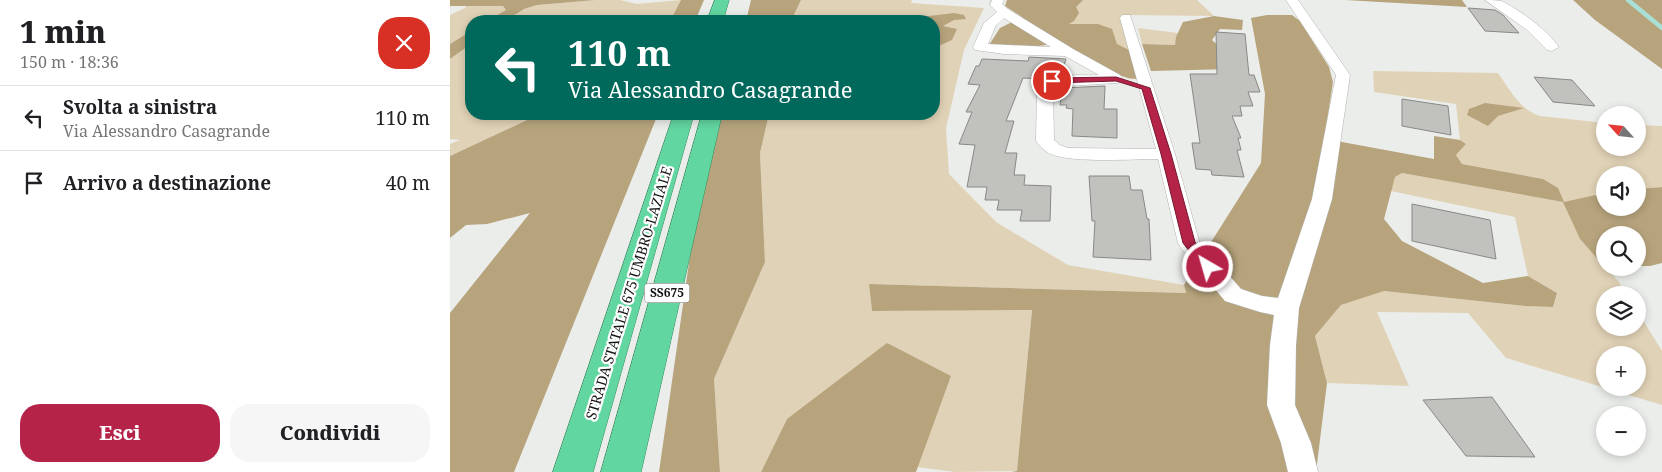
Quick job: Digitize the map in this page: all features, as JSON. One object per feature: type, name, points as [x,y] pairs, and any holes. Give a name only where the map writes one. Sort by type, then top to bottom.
[{"type":"highway","points":[[717,15],[722,0]]},
{"type":"highway","name":"STRADA STATALE 675 UMBRO-LAZIALE","points":[[573,472],[682,120]]},
{"type":"highway","name":"SS675","points":[[621,472],[710,120]]},
{"type":"street","points":[[1292,0],[1343,75],[1322,199],[1287,308],[1283,346],[1281,405],[1296,443],[1303,472]]},
{"type":"street","points":[[1491,0],[1542,34],[1552,46]]},
{"type":"street","points":[[1068,52],[1004,50],[980,47],[990,24],[1001,6],[1068,52],[1116,79],[1146,88]]},
{"type":"street","points":[[1126,18],[1166,154],[1189,243],[1233,295],[1260,304],[1287,308]]},
{"type":"street","points":[[1116,79],[1052,81],[1045,85],[1045,141],[1054,149],[1067,153],[1166,154]]},
{"type":"shaded area","points":[[450,0],[596,0],[537,5],[524,9],[514,15],[497,15],[506,10],[503,6],[450,6]]},
{"type":"shaded area","points":[[596,0],[620,0],[637,4],[681,0],[673,15],[514,15],[524,9],[537,5]]},
{"type":"shaded area","points":[[681,0],[704,0],[698,15],[673,15]]},
{"type":"shaded area","points":[[751,0],[801,0],[794,15],[747,15]]},
{"type":"shaded area","points":[[801,0],[912,0],[911,3],[984,8],[964,50],[946,128],[949,174],[996,222],[1068,265],[1184,285],[1186,293],[869,284],[872,311],[1032,309],[1017,471],[955,472],[917,467],[951,376],[787,419],[761,472],[720,472],[714,379],[765,262],[760,153],[768,120],[940,120],[940,15],[794,15]]},
{"type":"shaded area","points":[[1007,0],[1197,0],[1214,16],[1126,15],[1120,18],[1137,79],[1129,79],[1005,6]]},
{"type":"shaded area","points":[[1007,0],[1083,0],[1076,7],[1079,13],[1074,21],[1069,24],[1098,24],[1112,29],[1117,44],[1129,50],[1137,79],[1118,75],[1062,42],[1026,47],[989,45],[1000,28],[1022,17],[1005,6]]},
{"type":"shaded area","points":[[1345,0],[1462,0],[1467,7]]},
{"type":"shaded area","points":[[1573,0],[1662,0],[1662,69],[1595,20]]},
{"type":"shaded area","points":[[466,6],[503,6],[506,10],[497,15],[465,15],[465,35],[450,44],[450,15]]},
{"type":"shaded area","points":[[954,13],[964,15],[966,19],[954,20],[943,26],[957,29],[952,40],[940,45],[940,15],[938,15]]},
{"type":"shaded area","points":[[1267,15],[1292,15],[1300,21],[1329,67],[1333,82],[1325,134],[1342,142],[1434,159],[1434,136],[1460,140],[1466,144],[1456,155],[1462,164],[1543,179],[1558,188],[1564,202],[1596,195],[1596,216],[1646,216],[1646,188],[1662,187],[1662,263],[1646,266],[1646,226],[1596,226],[1596,257],[1580,239],[1563,202],[1402,173],[1395,177],[1384,219],[1402,241],[1483,283],[1528,276],[1557,293],[1553,307],[1525,306],[1384,291],[1341,305],[1315,336],[1327,383],[1316,472],[1011,472],[1017,471],[1032,310],[872,311],[869,284],[1186,293],[1184,285],[1261,163],[1265,94],[1251,18]]},
{"type":"shaded area","points":[[1214,16],[1243,20],[1242,30],[1220,29],[1212,40],[1221,48],[1247,53],[1233,69],[1151,71],[1142,44],[1175,45],[1176,37],[1183,22]]},
{"type":"shaded area","points":[[1138,28],[1178,33],[1175,45],[1142,44]]},
{"type":"shaded area","points":[[465,35],[465,48],[450,59],[450,44]]},
{"type":"shaded area","points":[[465,48],[465,120],[527,120],[450,156],[450,144],[460,140],[450,139],[450,59]]},
{"type":"shaded area","points":[[1373,71],[1498,73],[1516,99],[1533,113],[1540,116],[1596,122],[1596,156],[1646,156],[1646,125],[1662,126],[1662,187],[1646,188],[1646,166],[1596,166],[1596,194],[1580,239],[1596,257],[1596,276],[1614,276],[1621,286],[1596,286],[1596,336],[1646,336],[1646,325],[1662,351],[1662,405],[1632,396],[1646,396],[1646,346],[1596,346],[1596,385],[1506,358],[1468,313],[1377,312],[1409,386],[1327,383],[1315,336],[1341,305],[1383,291],[1525,306],[1553,307],[1557,293],[1528,276],[1515,217],[1391,191],[1395,177],[1402,173],[1563,202],[1543,179],[1462,164],[1456,155],[1466,144],[1460,140],[1456,104],[1374,92]]},
{"type":"shaded area","points":[[1485,103],[1524,108],[1498,116],[1488,126],[1467,115],[1469,109]]},
{"type":"shaded area","points":[[527,120],[656,120],[514,472],[450,472],[450,313],[530,213],[487,224],[466,225],[450,238],[450,156]]},
{"type":"shaded area","points":[[720,120],[768,120],[760,153],[765,262],[714,379],[720,472],[659,472],[695,221]]},
{"type":"shaded area","points":[[887,343],[951,376],[916,472],[761,472],[787,419]]},
{"type":"building","points":[[1468,8],[1495,10],[1503,15],[1519,33],[1485,31]]},
{"type":"building","points":[[1216,32],[1245,34],[1249,75],[1254,75],[1260,92],[1248,92],[1253,106],[1240,106],[1242,116],[1232,116],[1241,138],[1238,138],[1241,150],[1237,150],[1244,177],[1212,175],[1211,170],[1196,169],[1192,143],[1200,143],[1190,74],[1217,74]]},
{"type":"building","points":[[1029,57],[1066,59],[1061,74],[1042,79],[1023,78],[1006,121],[1014,121],[1005,153],[1017,153],[1014,175],[1025,175],[1024,185],[1051,186],[1050,221],[1020,221],[1022,210],[997,210],[999,200],[985,200],[987,187],[967,187],[975,145],[959,144],[972,112],[966,112],[980,85],[968,84],[976,66],[979,66],[982,59],[1028,61]]},
{"type":"building","points":[[1534,77],[1572,80],[1595,106],[1553,102]]},
{"type":"building","points":[[1105,86],[1104,109],[1117,109],[1117,138],[1072,136],[1073,109],[1066,108],[1067,105],[1060,105],[1062,88]]},
{"type":"building","points":[[1402,99],[1448,106],[1451,135],[1402,126]]},
{"type":"building","points":[[1089,176],[1129,176],[1131,190],[1142,190],[1147,219],[1149,219],[1151,260],[1093,257],[1095,221],[1092,221]]},
{"type":"building","points":[[1412,204],[1490,220],[1496,259],[1412,241]]},
{"type":"building","points":[[1492,397],[1535,457],[1466,456],[1423,400]]},
{"type":"waterway","points":[[1628,0],[1662,28]]},
{"type":"route","points":[[1052,81],[1116,79],[1146,88],[1166,154],[1189,243],[1208,267]]}]
